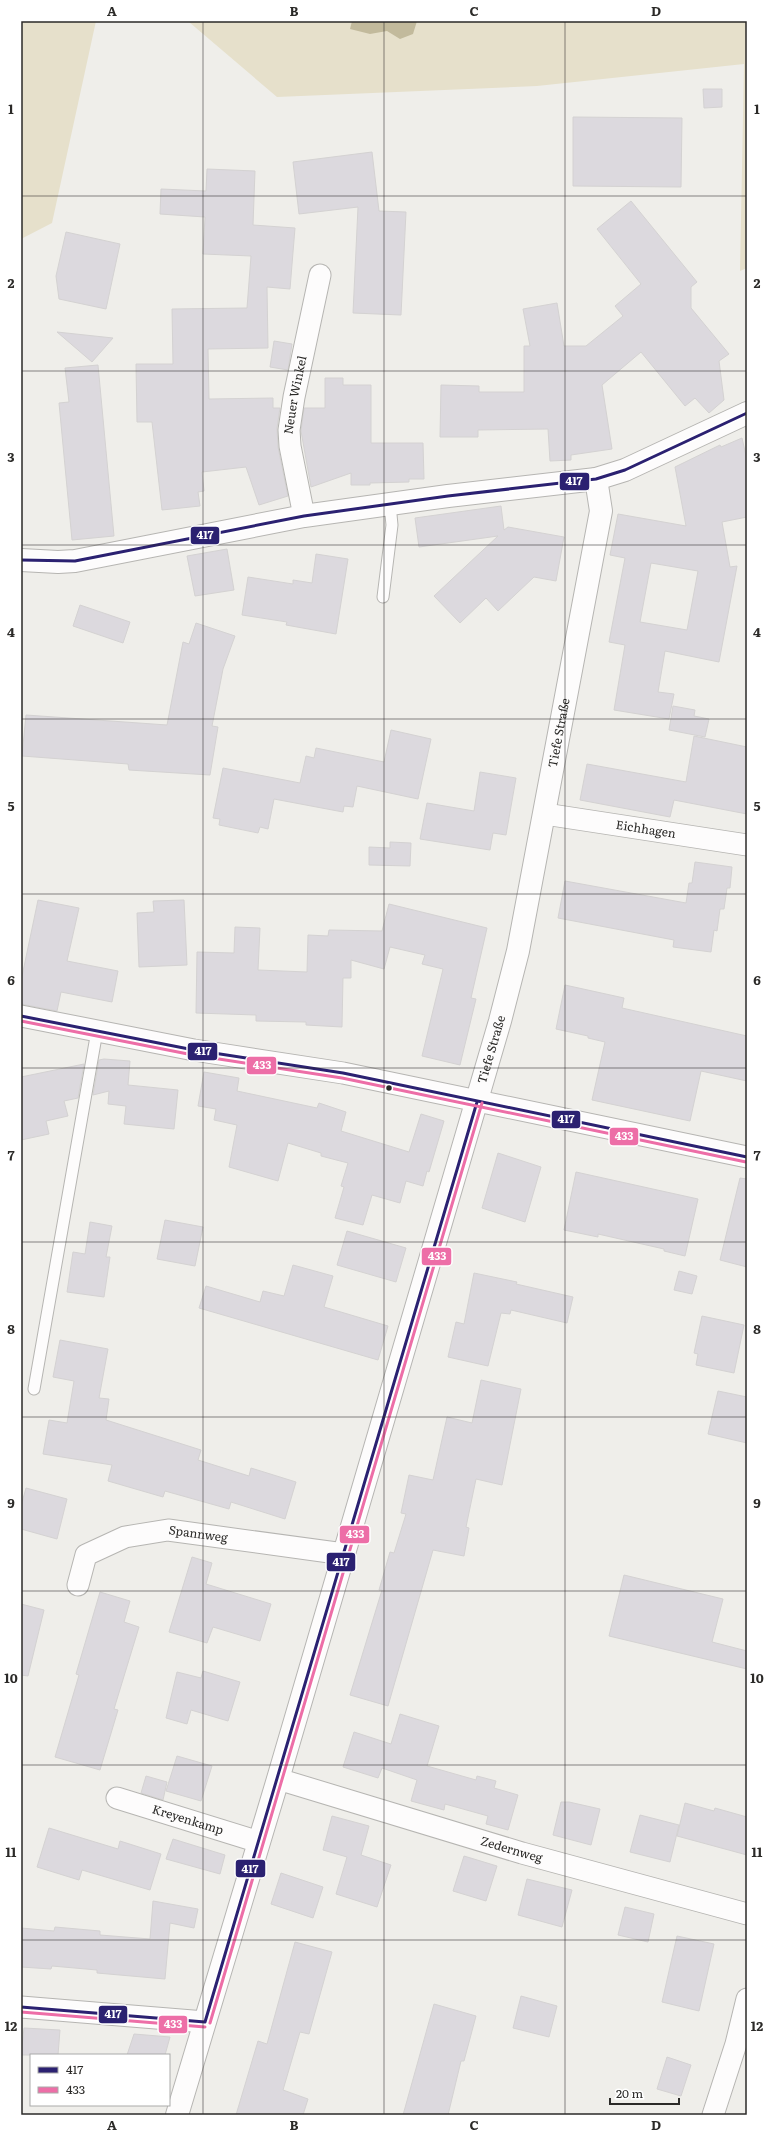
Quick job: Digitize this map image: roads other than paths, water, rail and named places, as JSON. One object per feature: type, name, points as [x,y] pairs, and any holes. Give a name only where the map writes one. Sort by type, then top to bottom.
[{"type":"main road","points":[[21,560],[58,562],[99,557],[304,516],[596,479],[625,470],[747,413]]},
{"type":"main road","name":"Tiefe Straße","points":[[177,2115],[278,1779],[477,1102],[518,951],[545,814],[600,511],[596,479]]},
{"type":"street","name":"Neuer Winkel","points":[[304,516],[290,446],[289,430],[294,397],[320,275]]},
{"type":"street","name":"Eichhagen","points":[[545,814],[747,845]]},
{"type":"street","points":[[21,1016],[194,1050],[343,1073],[747,1157]]},
{"type":"street","name":"Spannweg","points":[[78,1585],[86,1556],[125,1537],[168,1530],[344,1554]]},
{"type":"street","name":"Zedernweg","points":[[278,1779],[522,1853],[747,1914]]},
{"type":"street","name":"Kreyenkamp","points":[[117,1798],[259,1842]]},
{"type":"street","points":[[713,2115],[736,2044],[747,1999]]},
{"type":"street","points":[[21,2007],[205,2022]]},
{"type":"lane","points":[[383,597],[392,525],[390,504]]},
{"type":"lane","points":[[34,1389],[98,1031]]}]
